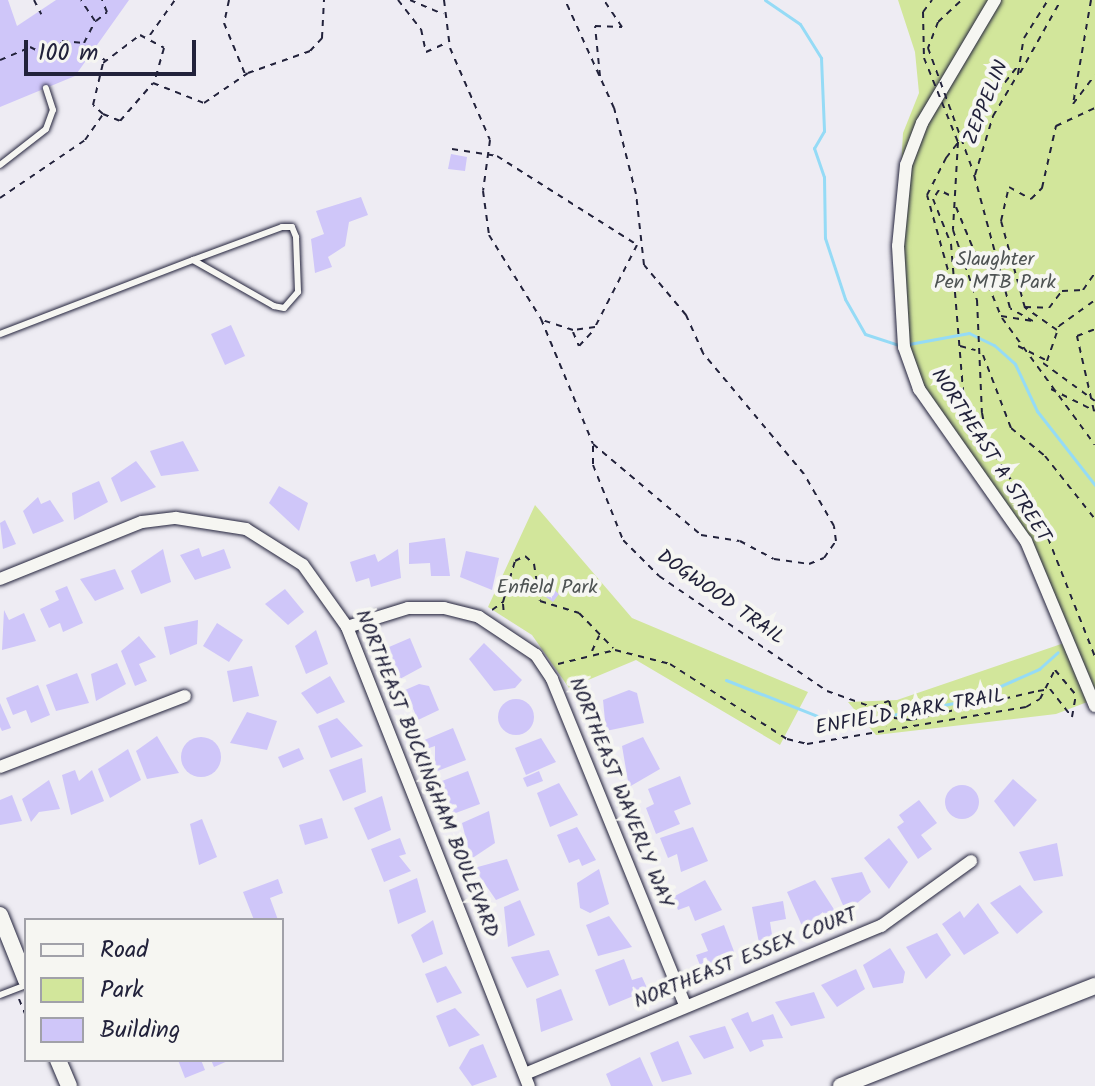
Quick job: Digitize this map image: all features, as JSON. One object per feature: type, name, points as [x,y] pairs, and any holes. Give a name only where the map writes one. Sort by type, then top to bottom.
[{"type":"street","name":"NORTHEAST A STREET","points":[[995,0],[922,123],[906,165],[898,246],[904,347],[919,389],[1026,541],[1095,706]]},
{"type":"street","name":"NORTHEAST BUCKINGHAM BOULEVARD","points":[[0,579],[142,522],[208,519],[278,544],[303,565],[347,627],[527,1080]]},
{"type":"street","name":"NORTHEAST WAVERLY WAY","points":[[347,627],[408,608],[444,608],[512,634],[546,669],[685,1005]]},
{"type":"street","points":[[0,767],[185,696]]},
{"type":"street","name":"NORTHEAST ESSEX COURT","points":[[527,1080],[685,1005],[881,926],[971,861]]},
{"type":"street","points":[[0,915],[24,977]]},
{"type":"street","points":[[841,1086],[1095,986]]},
{"type":"street","points":[[59,1062],[69,1086]]},
{"type":"lane","points":[[0,165],[46,129],[53,110],[46,88]]},
{"type":"lane","points":[[0,334],[193,260],[292,227],[298,292],[284,308],[274,306],[193,260]]},
{"type":"lane","points":[[0,995],[24,983]]},
{"type":"path","points":[[34,0],[41,14]]},
{"type":"path","points":[[81,0],[95,21]]},
{"type":"path","points":[[0,60],[30,47],[55,59],[62,41],[84,43],[95,21],[107,12],[102,0]]},
{"type":"path","points":[[149,37],[175,0]]},
{"type":"path","points":[[153,83],[178,98],[204,103],[245,75],[317,46],[324,0]]},
{"type":"path","points":[[398,0],[421,29],[426,52],[449,42]]},
{"type":"path","points":[[410,0],[444,14]]},
{"type":"path","name":"DOGWOOD TRAIL","points":[[444,0],[449,42],[479,104],[488,157],[489,235],[541,319],[593,444],[593,465],[623,540],[659,576],[827,691],[872,707],[889,701],[894,718],[911,720],[1025,694]]},
{"type":"path","points":[[565,0],[600,77],[631,168],[637,245],[703,353],[786,447],[834,526],[836,541],[824,558],[809,564],[701,535],[593,444]]},
{"type":"path","points":[[600,77],[595,26],[622,27],[604,0]]},
{"type":"path","points":[[932,0],[923,12],[924,58],[958,142],[953,230],[977,300],[985,435]]},
{"type":"path","points":[[962,0],[938,22],[928,48],[975,176],[1010,308],[1033,321]]},
{"type":"path","name":"ZEPPELIN","points":[[975,176],[993,116],[1018,74],[1024,38],[1048,0]]},
{"type":"path","points":[[1018,74],[1061,0]]},
{"type":"path","points":[[1091,0],[1073,104],[1095,75]]},
{"type":"path","points":[[226,1],[224,23],[245,75]]},
{"type":"path","points":[[140,35],[149,37],[164,48],[153,83],[120,121],[103,114],[93,105],[106,60],[140,35]]},
{"type":"path","points":[[92,53],[106,60]]},
{"type":"path","points":[[952,290],[927,195],[946,158],[1020,63]]},
{"type":"path","points":[[1057,330],[1039,321],[1025,308],[1002,240],[1006,190],[1013,185],[1026,198],[1036,196],[1056,126],[1095,108]]},
{"type":"path","points":[[0,198],[90,130],[103,114]]},
{"type":"path","points":[[452,149],[488,157],[637,245]]},
{"type":"path","points":[[949,195],[939,190],[933,199],[951,244],[952,290],[969,421],[985,435],[1048,538],[1095,657]]},
{"type":"path","points":[[956,207],[1001,316],[1017,346],[1095,445]]},
{"type":"path","points":[[573,330],[579,346],[595,327],[637,245]]},
{"type":"path","points":[[1025,308],[1029,303],[1049,308],[1062,291],[1083,290],[1095,273]]},
{"type":"path","points":[[1043,363],[1057,330],[1095,300]]},
{"type":"path","points":[[1001,316],[1039,321]]},
{"type":"path","points":[[541,319],[573,330],[595,327]]},
{"type":"path","points":[[1094,411],[1077,336],[1095,329]]},
{"type":"path","points":[[959,346],[975,350]]},
{"type":"path","points":[[1017,346],[1095,401]]},
{"type":"path","points":[[983,355],[1011,428],[1045,456],[1095,519]]},
{"type":"path","points":[[1051,389],[1094,411]]},
{"type":"path","points":[[504,616],[503,602],[515,561],[525,556],[534,564],[540,601],[579,613],[615,650]]},
{"type":"path","points":[[491,611],[503,602]]},
{"type":"path","points":[[591,653],[600,634]]},
{"type":"path","name":"ENFIELD PARK TRAIL","points":[[546,669],[591,653],[615,650],[691,673],[787,739],[830,743],[887,728],[1032,704],[1055,670],[1076,694]]},
{"type":"path","points":[[1032,704],[1025,694],[1050,689],[1072,717],[1076,694],[1080,693]]},
{"type":"path","points":[[872,707],[887,728]]},
{"type":"green space","name":"Slaughter Pen MTB Park","points":[[898,0],[1095,0],[1095,699],[1056,714],[876,735],[848,702],[897,700],[1067,642],[1025,542],[914,375],[894,290],[903,133],[919,93],[915,52]]},
{"type":"green space","name":"Enfield Park","points":[[535,505],[632,618],[808,692],[780,745],[636,660],[569,688],[532,635],[488,607]]},
{"type":"building","points":[[0,0],[8,0],[17,26],[56,0],[129,0],[75,76],[0,107]]},
{"type":"building","points":[[451,154],[467,157],[465,171],[448,169]]},
{"type":"building","points":[[361,197],[368,215],[349,222],[345,246],[328,257],[332,267],[315,273],[311,239],[324,234],[316,211]]},
{"type":"building","points":[[231,325],[245,356],[225,365],[211,334]]},
{"type":"building","points":[[183,441],[199,471],[161,476],[150,451]]},
{"type":"building","points":[[136,461],[156,487],[121,502],[111,478]]},
{"type":"building","points":[[99,481],[108,502],[74,520],[72,493]]},
{"type":"building","points":[[279,486],[308,503],[299,531],[269,503]]},
{"type":"building","points":[[38,497],[41,504],[50,500],[64,521],[33,534],[23,511]]},
{"type":"building","points":[[5,520],[16,544],[3,549],[0,523]]},
{"type":"building","points":[[445,538],[450,576],[431,576],[430,563],[409,564],[409,543]]},
{"type":"building","points":[[199,548],[202,557],[224,549],[231,568],[195,580],[180,555]]},
{"type":"building","points":[[163,549],[171,582],[141,594],[131,571]]},
{"type":"building","points":[[398,549],[401,578],[371,587],[369,578],[356,582],[350,562],[375,554],[378,562]]},
{"type":"building","points":[[466,551],[499,558],[492,590],[460,577]]},
{"type":"building","points":[[115,569],[124,589],[95,601],[80,579]]},
{"type":"building","points":[[547,584],[559,594],[553,602],[540,593]]},
{"type":"building","points":[[67,586],[83,623],[63,632],[60,623],[49,628],[40,609],[59,600],[55,591]]},
{"type":"building","points":[[285,589],[304,612],[288,625],[265,604]]},
{"type":"building","points":[[4,610],[9,620],[24,613],[36,641],[2,650]]},
{"type":"building","points":[[198,620],[197,644],[170,655],[164,627]]},
{"type":"building","points":[[217,623],[243,640],[229,662],[203,646]]},
{"type":"building","points":[[316,630],[328,664],[306,674],[295,646]]},
{"type":"building","points":[[139,636],[156,657],[139,664],[147,681],[135,686],[121,651]]},
{"type":"building","points":[[410,638],[422,667],[398,680],[389,647]]},
{"type":"building","points":[[484,643],[522,680],[515,688],[494,691],[469,659]]},
{"type":"building","points":[[117,663],[126,684],[96,701],[91,674]]},
{"type":"building","points":[[252,666],[259,696],[233,702],[227,671]]},
{"type":"building","points":[[77,673],[89,703],[56,711],[46,685]]},
{"type":"building","points":[[330,676],[345,702],[317,714],[301,693]]},
{"type":"building","points":[[419,684],[429,686],[439,710],[418,720],[405,690]]},
{"type":"building","points":[[38,685],[50,715],[31,723],[26,710],[13,715],[6,698]]},
{"type":"building","points":[[629,690],[637,693],[644,723],[606,731],[603,700]]},
{"type":"building","points":[[516,699],[528,705],[534,717],[528,729],[516,735],[504,729],[498,717],[504,705]]},
{"type":"building","points":[[0,703],[11,728],[2,731],[0,727]]},
{"type":"building","points":[[247,712],[277,721],[267,750],[230,743]]},
{"type":"building","points":[[337,718],[363,746],[331,758],[318,726]]},
{"type":"building","points":[[453,728],[466,760],[435,772],[435,746],[426,749],[422,741]]},
{"type":"building","points":[[157,736],[179,773],[147,779],[136,751]]},
{"type":"building","points":[[201,737],[215,743],[221,757],[215,771],[201,777],[187,771],[181,757],[187,743]]},
{"type":"building","points":[[643,737],[660,769],[629,787],[622,746]]},
{"type":"building","points":[[541,738],[556,762],[526,775],[515,748]]},
{"type":"building","points":[[299,748],[304,759],[283,768],[278,757]]},
{"type":"building","points":[[128,749],[141,780],[110,798],[98,769]]},
{"type":"building","points":[[362,758],[366,792],[343,801],[329,770]]},
{"type":"building","points":[[75,770],[79,781],[92,770],[104,801],[71,815],[62,775]]},
{"type":"building","points":[[468,771],[480,804],[453,814],[442,781]]},
{"type":"building","points":[[539,771],[543,781],[527,787],[523,778]]},
{"type":"building","points":[[680,776],[691,804],[674,811],[680,824],[656,834],[646,808],[654,804],[648,789]]},
{"type":"building","points":[[1013,779],[1037,800],[1014,827],[994,801]]},
{"type":"building","points":[[49,780],[60,809],[39,812],[31,822],[22,799]]},
{"type":"building","points":[[559,783],[578,815],[550,827],[537,793]]},
{"type":"building","points":[[962,785],[974,790],[979,802],[974,814],[962,819],[950,814],[945,802],[950,790]]},
{"type":"building","points":[[12,795],[22,821],[0,825],[0,800]]},
{"type":"building","points":[[382,796],[391,830],[368,840],[354,808]]},
{"type":"building","points":[[919,800],[937,823],[921,835],[932,849],[918,859],[897,827],[904,822],[899,815]]},
{"type":"building","points":[[489,811],[495,843],[471,859],[462,823]]},
{"type":"building","points":[[322,818],[328,838],[305,845],[299,825]]},
{"type":"building","points":[[202,819],[217,857],[199,865],[190,824]]},
{"type":"building","points":[[577,827],[596,860],[582,866],[579,859],[569,863],[557,835]]},
{"type":"building","points":[[693,827],[708,861],[681,872],[677,854],[668,858],[660,838]]},
{"type":"building","points":[[400,838],[406,854],[399,856],[411,871],[384,882],[371,849]]},
{"type":"building","points":[[889,838],[908,862],[889,889],[864,858]]},
{"type":"building","points":[[1057,843],[1063,876],[1034,881],[1019,852]]},
{"type":"building","points":[[507,859],[519,890],[496,900],[474,868]]},
{"type":"building","points":[[599,869],[609,904],[590,913],[580,908],[577,883]]},
{"type":"building","points":[[862,872],[871,892],[846,912],[831,878]]},
{"type":"building","points":[[417,878],[426,912],[398,924],[389,890]]},
{"type":"building","points":[[278,879],[283,893],[270,898],[277,918],[253,918],[243,892]]},
{"type":"building","points":[[705,880],[722,910],[695,921],[689,906],[678,910],[673,897]]},
{"type":"building","points":[[815,880],[837,914],[826,919],[823,912],[803,928],[787,892]]},
{"type":"building","points":[[1020,885],[1043,912],[1017,934],[990,903]]},
{"type":"building","points":[[520,900],[535,935],[508,947],[504,907]]},
{"type":"building","points":[[783,901],[786,919],[770,922],[773,941],[759,943],[752,907]]},
{"type":"building","points":[[978,903],[999,933],[964,955],[942,924],[960,911],[964,918]]},
{"type":"building","points":[[609,916],[632,947],[598,956],[586,925]]},
{"type":"building","points":[[433,920],[443,954],[423,963],[411,935]]},
{"type":"building","points":[[724,925],[735,954],[701,968],[696,955],[708,951],[701,934]]},
{"type":"building","points":[[937,933],[951,955],[926,979],[906,947]]},
{"type":"building","points":[[890,948],[905,972],[903,983],[873,988],[863,965]]},
{"type":"building","points":[[549,950],[559,975],[527,988],[511,957]]},
{"type":"building","points":[[624,959],[632,980],[642,977],[648,990],[609,1006],[595,970]]},
{"type":"building","points":[[446,966],[462,993],[437,1003],[425,974]]},
{"type":"building","points":[[856,969],[865,989],[837,1007],[821,985]]},
{"type":"building","points":[[561,989],[573,1020],[541,1032],[536,999]]},
{"type":"building","points":[[814,992],[825,1018],[791,1026],[775,1002]]},
{"type":"building","points":[[455,1008],[480,1035],[449,1047],[436,1016]]},
{"type":"building","points":[[748,1012],[752,1022],[773,1014],[783,1038],[762,1040],[764,1046],[750,1052],[731,1019]]},
{"type":"building","points":[[725,1026],[734,1048],[704,1059],[689,1036]]},
{"type":"building","points":[[678,1041],[692,1074],[662,1082],[650,1053]]},
{"type":"building","points":[[483,1044],[497,1077],[472,1086],[459,1068],[470,1049]]},
{"type":"building","points":[[640,1057],[653,1086],[611,1086],[606,1074]]},
{"type":"building","points":[[179,1062],[202,1062],[205,1070],[185,1078]]},
{"type":"waterway","points":[[765,0],[800,24],[821,58],[824,131],[814,148],[824,177],[825,238],[845,299],[865,334],[902,346]]},
{"type":"waterway","points":[[909,344],[969,333],[994,345],[1015,364],[1037,411],[1095,485]]},
{"type":"waterway","points":[[887,716],[969,700],[1039,669],[1058,652]]},
{"type":"waterway","points":[[726,680],[825,719],[877,718]]}]
